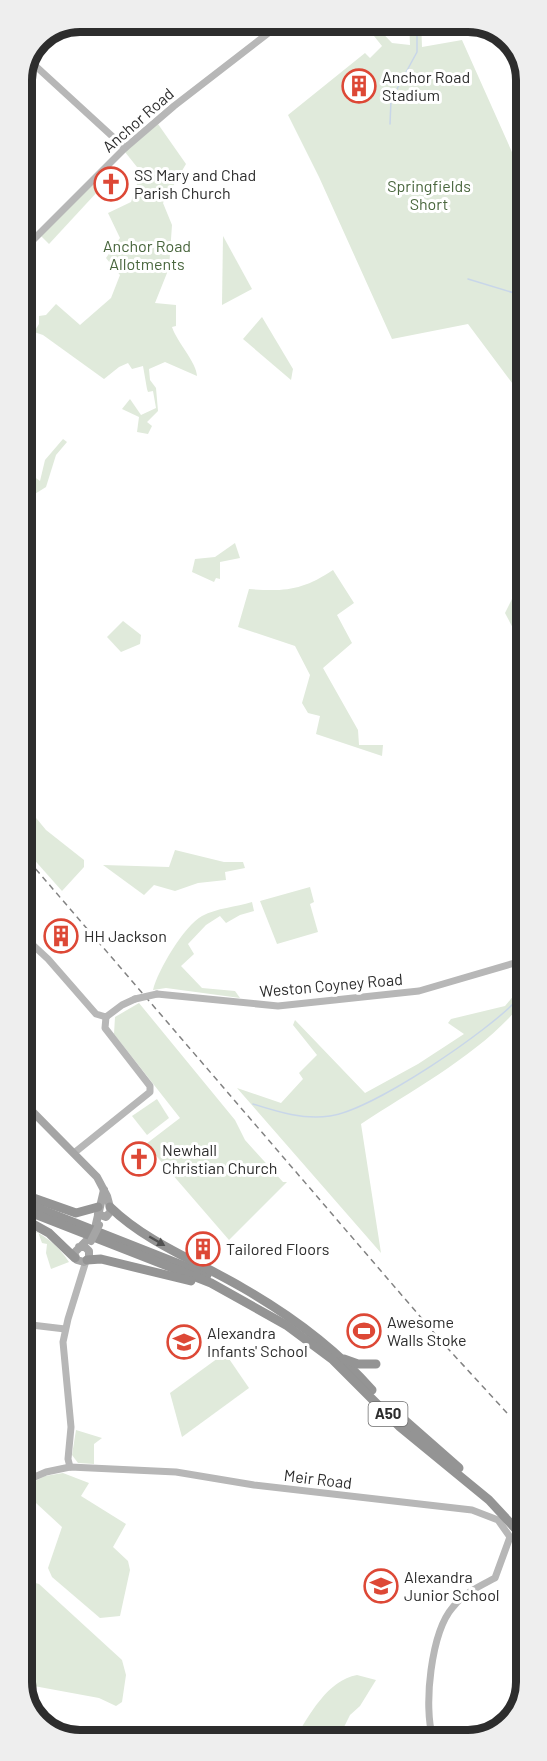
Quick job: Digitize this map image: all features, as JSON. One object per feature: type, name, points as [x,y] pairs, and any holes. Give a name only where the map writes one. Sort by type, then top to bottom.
[{"type":"highway","points":[[32,1198],[76,1213],[100,1211]]},
{"type":"highway","name":"A50","points":[[32,1206],[188,1266],[235,1287],[273,1309],[336,1355],[420,1436],[485,1489],[516,1521]]},
{"type":"highway","points":[[110,1207],[152,1239],[245,1289],[273,1309]]},
{"type":"highway","name":"A50","points":[[32,1213],[199,1278],[241,1298],[314,1343],[351,1376],[400,1427],[489,1500],[516,1529]]},
{"type":"highway","points":[[32,1224],[49,1233],[76,1259]]},
{"type":"highway","points":[[88,1259],[101,1259],[148,1269],[241,1298]]},
{"type":"highway","points":[[336,1355],[358,1364],[376,1364],[367,1373],[373,1391]]},
{"type":"main road","points":[[32,1111],[97,1177],[104,1190],[111,1213],[100,1211]]},
{"type":"main road","points":[[88,1259],[89,1240],[97,1225],[104,1190]]},
{"type":"main road","points":[[88,1259],[76,1259],[75,1251],[89,1240]]},
{"type":"main road","points":[[79,1247],[86,1248],[88,1259]]},
{"type":"street","name":"Anchor Road","points":[[32,241],[125,148],[174,106],[270,32]]},
{"type":"street","points":[[34,64],[125,148]]},
{"type":"street","points":[[32,944],[48,959],[96,1014],[106,1017],[105,1028],[150,1086],[150,1092],[74,1153]]},
{"type":"street","name":"Weston Coyney Road","points":[[106,1017],[135,999],[157,994],[278,1006],[419,991],[516,963]]},
{"type":"street","points":[[76,1259],[81,1279]]},
{"type":"street","points":[[70,1467],[68,1454],[72,1427],[63,1347],[66,1329],[88,1259]]},
{"type":"street","points":[[32,1325],[66,1329]]},
{"type":"street","name":"Meir Road","points":[[32,1478],[46,1472],[70,1467],[162,1471],[270,1487],[472,1510],[498,1520],[510,1537],[495,1578],[462,1597],[444,1621],[427,1693],[432,1730]]},
{"type":"green space","name":"Springfields Short","points":[[371,32],[382,32],[392,43],[410,45],[409,32],[421,32],[422,47],[462,40],[516,161],[516,388],[468,324],[392,339],[319,177],[288,115],[365,53],[370,58],[382,46]]},
{"type":"green space","name":"Anchor Road Allotments","points":[[158,124],[186,164],[163,203],[172,225],[169,268],[155,303],[176,305],[176,326],[172,327],[194,365],[197,376],[165,362],[149,369],[150,380],[156,388],[158,411],[147,422],[152,426],[148,434],[137,432],[139,417],[122,409],[130,399],[141,415],[156,408],[153,391],[148,392],[147,389],[143,366],[132,369],[128,363],[104,379],[43,335],[34,332],[39,324],[39,316],[46,315],[56,304],[80,325],[111,298],[120,275],[106,258],[120,238],[108,213],[131,202],[141,172],[125,152]]},
{"type":"green space","points":[[90,180],[98,191],[49,244],[39,234]]},
{"type":"green space","points":[[223,236],[252,289],[222,305]]},
{"type":"green space","points":[[262,317],[293,369],[291,380],[243,339]]},
{"type":"green space","points":[[63,439],[67,442],[56,455],[46,487],[32,496],[32,475],[40,481],[45,460]]},
{"type":"green space","points":[[235,543],[240,558],[220,562],[220,579],[216,578],[214,582],[192,572],[195,559],[215,557]]},
{"type":"green space","points":[[333,570],[354,603],[337,615],[352,643],[323,668],[358,730],[359,745],[383,745],[382,756],[316,734],[320,716],[308,713],[302,703],[310,675],[295,646],[238,627],[249,589],[283,590],[303,586]]},
{"type":"green space","points":[[516,591],[516,634],[505,613]]},
{"type":"green space","points":[[123,621],[141,635],[140,644],[121,652],[107,637]]},
{"type":"green space","points":[[32,813],[46,830],[84,860],[84,867],[62,891],[32,857]]},
{"type":"green space","points":[[175,850],[224,862],[243,862],[245,868],[225,872],[226,880],[198,883],[175,891],[154,885],[144,895],[103,865],[169,867]]},
{"type":"green space","points":[[310,887],[314,902],[310,904],[318,932],[277,944],[260,901]]},
{"type":"green space","points":[[252,902],[254,911],[240,915],[226,923],[220,916],[206,925],[188,944],[194,954],[181,966],[202,988],[235,991],[240,998],[166,988],[153,990],[160,971],[173,949],[195,921],[214,911]]},
{"type":"green space","points":[[516,993],[516,1010],[489,1037],[448,1068],[361,1124],[381,1253],[237,1088],[281,1103],[303,1079],[299,1073],[317,1055],[293,1025],[295,1020],[365,1093],[418,1064],[464,1034],[448,1023],[451,1019],[505,1006]]},
{"type":"green space","points":[[139,1003],[235,1120],[245,1140],[283,1182],[287,1182],[229,1240],[146,1144],[180,1118],[114,1034],[115,1017]]},
{"type":"green space","points":[[157,1099],[169,1118],[147,1135],[132,1116]]},
{"type":"green space","points":[[38,1233],[60,1250],[69,1262],[51,1269],[46,1253],[47,1244],[42,1243]]},
{"type":"green space","points":[[225,1353],[249,1388],[182,1437],[170,1393]]},
{"type":"green space","points":[[76,1430],[102,1438],[94,1444],[94,1464],[78,1463],[72,1455]]},
{"type":"green space","points":[[63,1473],[89,1483],[81,1496],[126,1524],[113,1547],[128,1561],[130,1570],[120,1616],[100,1618],[52,1577],[48,1568],[62,1527],[32,1499],[32,1482],[45,1476]]},
{"type":"green space","points":[[32,1582],[39,1584],[122,1660],[126,1675],[122,1702],[116,1706],[99,1698],[32,1686]]},
{"type":"green space","points":[[357,1675],[376,1680],[360,1706],[350,1715],[343,1730],[301,1730],[328,1691],[347,1678]]},
{"type":"waterway","points":[[390,124],[391,100],[417,52],[417,32]]},
{"type":"waterway","points":[[468,279],[516,294]]},
{"type":"waterway","points":[[253,1104],[311,1117],[330,1116],[349,1111],[401,1085],[429,1067],[483,1030],[516,1001]]},
{"type":"railway","points":[[32,865],[442,1342],[507,1413]]},
{"type":"place","name":"Anchor Road Stadium","points":[[359,86]]},
{"type":"place","name":"SS Mary and Chad Parish Church","points":[[111,184]]},
{"type":"place","name":"HH Jackson","points":[[61,936]]},
{"type":"place","name":"Newhall Christian Church","points":[[139,1159]]},
{"type":"place","name":"Tailored Floors","points":[[203,1249]]},
{"type":"place","name":"Awesome Walls Stoke","points":[[364,1331]]},
{"type":"place","name":"Alexandra Infants' School","points":[[184,1342]]},
{"type":"place","name":"Alexandra Junior School","points":[[381,1586]]}]
